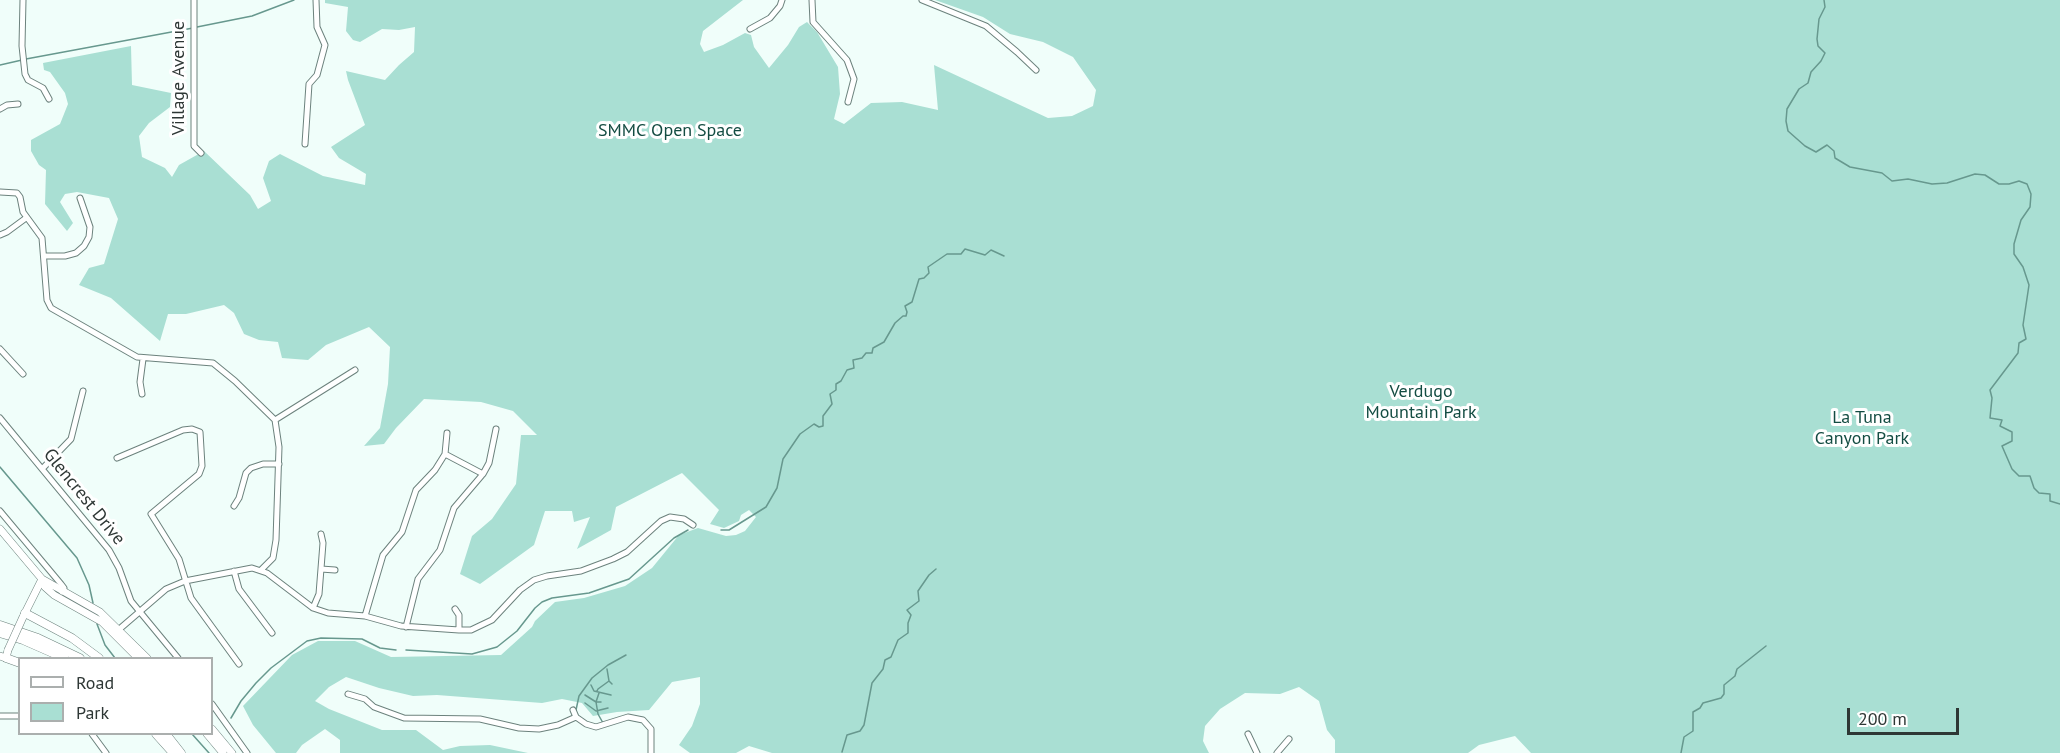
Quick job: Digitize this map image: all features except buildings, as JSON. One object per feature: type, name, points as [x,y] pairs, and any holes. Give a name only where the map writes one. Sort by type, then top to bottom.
[{"type":"highway","points":[[24,615],[72,638],[98,657]]},
{"type":"highway","points":[[0,625],[38,638],[78,657]]},
{"type":"highway","points":[[0,633],[54,657]]},
{"type":"highway","points":[[0,633],[23,640],[62,657]]},
{"type":"highway","points":[[0,633],[39,643],[69,657]]},
{"type":"highway","points":[[157,735],[173,753]]},
{"type":"highway","points":[[165,735],[180,753]]},
{"type":"highway","points":[[172,735],[187,753]]},
{"type":"main road","points":[[0,529],[42,579],[45,587],[54,595],[117,631],[146,657]]},
{"type":"main road","points":[[42,579],[100,612],[137,657]]},
{"type":"main road","points":[[5,655],[42,579]]},
{"type":"main road","points":[[213,730],[232,753]]},
{"type":"main road","points":[[208,735],[223,753]]},
{"type":"street","points":[[23,0],[23,60],[26,78],[43,88],[49,99]]},
{"type":"street","name":"Village Avenue","points":[[194,0],[194,146],[201,153]]},
{"type":"street","points":[[305,144],[309,84],[317,75],[325,45],[317,27],[316,0]]},
{"type":"street","points":[[750,28],[770,18],[782,0]]},
{"type":"street","points":[[812,0],[813,22],[847,60],[854,79],[848,102]]},
{"type":"street","points":[[922,0],[986,26],[1036,70]]},
{"type":"street","points":[[0,109],[7,105],[18,104]]},
{"type":"street","points":[[0,192],[17,192],[22,212],[42,238],[47,300],[51,308],[137,357],[213,363],[275,420],[279,435],[275,549],[273,558],[261,570]]},
{"type":"street","points":[[44,256],[65,256],[76,253],[84,246],[89,237],[90,227],[80,198]]},
{"type":"street","points":[[0,235],[26,218]]},
{"type":"street","points":[[0,349],[23,374]]},
{"type":"street","points":[[142,394],[140,382],[143,359]]},
{"type":"street","points":[[275,420],[355,370]]},
{"type":"street","points":[[42,469],[70,439],[83,391]]},
{"type":"street","name":"Glencrest Drive","points":[[0,418],[109,550],[119,568],[131,601],[177,657]]},
{"type":"street","points":[[117,458],[183,430],[192,429],[200,432],[202,466],[199,474],[151,514],[178,559],[190,598],[239,664]]},
{"type":"street","points":[[406,627],[418,579],[440,550],[454,508],[483,474],[489,463],[496,429]]},
{"type":"street","points":[[365,616],[383,555],[402,532],[416,490],[435,470],[445,454],[447,433]]},
{"type":"street","points":[[445,454],[483,474]]},
{"type":"street","points":[[234,506],[246,474],[251,468],[263,464],[279,464]]},
{"type":"street","points":[[0,511],[61,584],[64,588],[62,592]]},
{"type":"street","points":[[117,631],[166,589],[186,581],[252,568],[261,570],[313,608],[328,613],[365,616],[406,627],[471,630],[492,620],[520,590],[534,580],[581,571],[613,560],[627,552],[661,521],[670,517],[684,519],[693,525]]},
{"type":"street","points":[[313,608],[319,594],[323,543],[321,534]]},
{"type":"street","points":[[42,579],[48,569]]},
{"type":"street","points":[[321,569],[335,570]]},
{"type":"street","points":[[234,571],[239,589],[272,633]]},
{"type":"street","points":[[455,609],[459,615],[459,630]]},
{"type":"street","points":[[348,694],[365,699],[374,707],[405,718],[480,719],[519,728],[538,729],[558,725],[576,717]]},
{"type":"street","points":[[213,705],[247,753]]},
{"type":"street","points":[[573,710],[576,717],[596,727],[628,717],[643,720],[651,729],[651,753]]},
{"type":"street","points":[[0,716],[18,716]]},
{"type":"street","points":[[1248,734],[1257,753]]},
{"type":"street","points":[[94,736],[106,753]]},
{"type":"street","points":[[1277,753],[1289,739]]},
{"type":"green space","points":[[325,0],[743,0],[703,31],[700,44],[704,52],[745,33],[751,35],[754,47],[769,68],[799,27],[807,22],[817,32],[838,67],[840,94],[834,119],[844,124],[871,103],[902,102],[938,110],[934,65],[1048,118],[1072,116],[1093,106],[1096,90],[1073,57],[1043,42],[1010,34],[983,17],[935,0],[2060,0],[2060,753],[1531,753],[1515,736],[1479,745],[1468,753],[1335,753],[1335,740],[1327,730],[1319,701],[1299,687],[1280,694],[1245,693],[1220,709],[1205,726],[1203,741],[1209,753],[772,753],[749,746],[736,753],[690,753],[679,745],[692,726],[700,704],[700,677],[672,682],[649,710],[593,716],[582,703],[562,699],[542,703],[437,695],[413,696],[346,677],[329,687],[315,701],[382,730],[416,730],[443,750],[460,746],[490,745],[528,753],[340,753],[340,740],[325,729],[302,745],[296,753],[276,753],[253,725],[243,706],[292,655],[318,641],[355,641],[391,657],[501,655],[555,602],[584,598],[625,586],[652,568],[679,535],[698,528],[726,536],[736,535],[745,531],[756,517],[749,510],[741,515],[739,521],[724,528],[710,524],[719,510],[682,473],[616,507],[611,530],[577,549],[590,517],[574,522],[572,511],[545,511],[534,545],[480,584],[460,574],[472,536],[492,519],[516,484],[521,435],[537,435],[513,411],[481,402],[424,399],[384,444],[364,446],[380,428],[388,384],[390,347],[369,327],[326,345],[308,360],[282,358],[278,342],[259,340],[244,334],[234,313],[224,305],[186,314],[168,314],[160,341],[111,298],[79,285],[89,268],[104,264],[118,219],[109,198],[77,192],[65,194],[60,202],[73,223],[67,231],[45,204],[46,170],[39,165],[31,151],[31,140],[60,124],[68,104],[65,93],[50,72],[44,70],[43,63],[131,46],[132,85],[171,93],[170,107],[149,123],[139,136],[142,157],[165,168],[172,177],[179,165],[204,151],[250,195],[258,209],[271,201],[263,178],[269,161],[280,154],[323,176],[365,185],[366,174],[339,158],[331,147],[365,125],[346,71],[385,80],[414,52],[415,27],[399,30],[382,29],[360,42],[353,40],[346,31],[348,7],[325,3]]},
{"type":"waterway","points":[[197,27],[252,16],[294,0]]},
{"type":"waterway","points":[[1824,0],[1825,7],[1819,19],[1817,39],[1818,46],[1825,53],[1811,72],[1808,83],[1799,89],[1787,109],[1788,131],[1805,146],[1816,152],[1827,145],[1834,151],[1835,158],[1850,167],[1882,173],[1892,181],[1908,179],[1932,184],[1947,183],[1975,174],[1985,175],[1999,184],[2019,181],[2027,184],[2031,194],[2030,207],[2021,220],[2014,244],[2014,254],[2023,267],[2029,285],[2023,325],[2026,339],[2019,343],[2018,353],[1990,390],[1992,398],[1990,418],[2002,420],[2000,426],[2012,432],[2012,441],[2002,446],[2012,469],[2019,476],[2030,476],[2034,488],[2039,493],[2050,494],[2050,501],[2060,504]]},
{"type":"waterway","points":[[26,59],[193,28]]},
{"type":"waterway","points":[[0,65],[22,60]]},
{"type":"waterway","points":[[721,530],[729,530],[766,507],[777,488],[783,459],[800,434],[814,424],[819,427],[823,426],[823,416],[832,404],[830,394],[836,390],[836,384],[841,381],[847,370],[854,368],[853,360],[862,358],[866,353],[872,353],[873,348],[884,342],[895,323],[906,316],[905,306],[912,302],[919,279],[929,273],[928,267],[947,254],[961,254],[965,249],[985,255],[991,250],[1004,256]]},
{"type":"waterway","points":[[0,467],[77,558],[89,585],[93,603]]},
{"type":"waterway","points":[[406,650],[472,654],[497,647],[517,631],[542,602],[552,598],[589,593],[629,579],[674,538],[688,530]]},
{"type":"waterway","points":[[842,752],[847,735],[860,731],[864,725],[872,683],[883,669],[885,660],[891,657],[898,640],[908,633],[911,615],[907,610],[919,601],[918,591],[936,569]]},
{"type":"waterway","points":[[97,624],[105,645],[114,657]]},
{"type":"waterway","points":[[231,718],[256,683],[271,668],[307,641],[321,638],[362,639],[380,648],[396,650]]},
{"type":"waterway","points":[[1681,753],[1684,737],[1693,731],[1693,712],[1703,703],[1721,698],[1724,694],[1724,685],[1735,676],[1737,669],[1766,646]]},
{"type":"waterway","points":[[576,710],[579,696],[592,678],[608,665],[626,655]]},
{"type":"waterway","points":[[607,669],[609,681],[612,684]]},
{"type":"waterway","points":[[597,691],[609,681]]},
{"type":"waterway","points":[[591,685],[594,691],[611,695]]},
{"type":"waterway","points":[[599,693],[596,702],[598,714],[603,723]]},
{"type":"waterway","points":[[585,695],[596,702],[601,702]]},
{"type":"waterway","points":[[585,703],[596,711],[608,708]]},
{"type":"waterway","points":[[193,735],[209,753]]},
{"type":"park label","name":"SMMC Open Space","points":[[670,131]]},
{"type":"park label","name":"Verdugo Mountain Park","points":[[1421,402]]},
{"type":"park label","name":"La Tuna Canyon Park","points":[[1862,428]]}]
